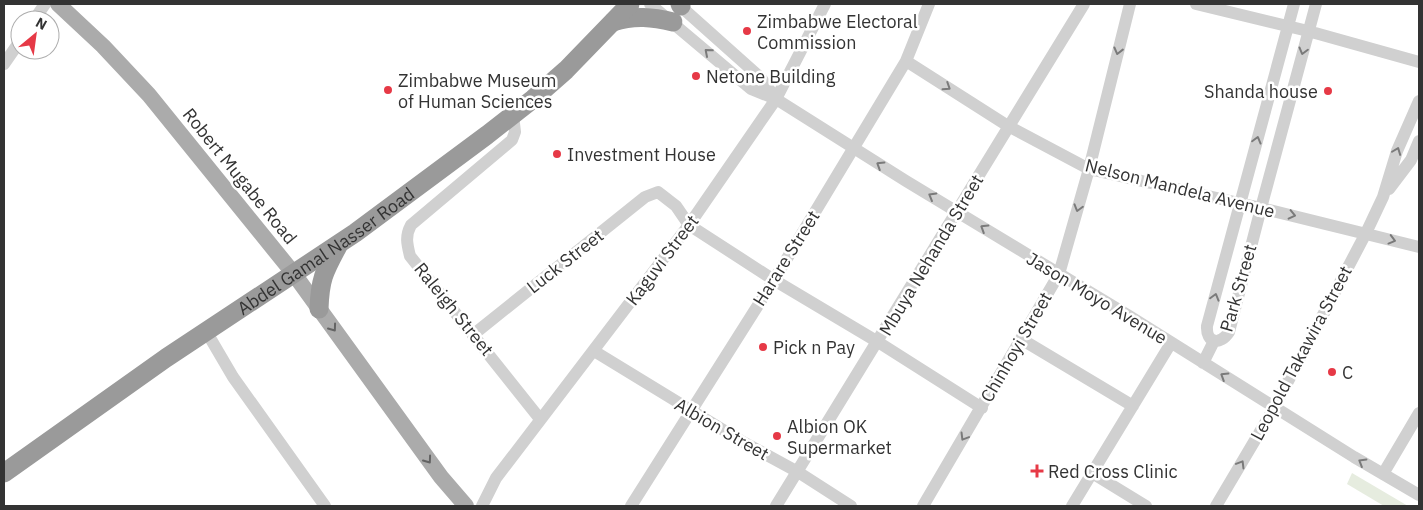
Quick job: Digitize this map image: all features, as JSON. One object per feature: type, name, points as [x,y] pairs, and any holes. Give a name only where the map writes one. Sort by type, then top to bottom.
[{"type":"highway","name":"Abdel Gamal Nasser Road","points":[[4,473],[166,358],[340,243],[512,115],[566,70],[608,20],[630,4]]},
{"type":"highway","points":[[608,20],[654,18],[678,9]]},
{"type":"highway","points":[[319,309],[320,284],[340,243]]},
{"type":"main road","name":"Robert Mugabe Road","points":[[58,4],[103,46],[149,95],[294,274],[440,477],[466,506]]},
{"type":"street","name":"Jason Moyo Avenue","points":[[650,4],[678,9],[751,89],[776,99],[1274,408],[1419,495]]},
{"type":"street","name":"Kaguvi Street","points":[[482,506],[496,478],[689,225],[776,99],[826,4]]},
{"type":"street","name":"Harare Street","points":[[631,506],[774,280],[906,61],[929,4]]},
{"type":"street","name":"Mbuya Nehanda Street","points":[[776,506],[1084,4]]},
{"type":"street","name":"Chinhoyi Street","points":[[923,506],[1059,274],[1089,169],[1130,4]]},
{"type":"street","points":[[1196,4],[1218,6],[1419,62]]},
{"type":"street","name":"Park Street","points":[[1294,4],[1206,326],[1206,333],[1214,341],[1220,341],[1229,332],[1316,4]]},
{"type":"street","name":"Nelson Mandela Avenue","points":[[906,61],[1008,126],[1089,169],[1241,203],[1419,247]]},
{"type":"street","name":"Leopold Takawira Street","points":[[1216,506],[1274,408],[1366,233],[1383,197],[1397,151],[1419,101]]},
{"type":"street","name":"Raleigh Street","points":[[512,115],[515,132],[512,140],[411,225],[407,232],[406,242],[410,256],[540,419]]},
{"type":"street","name":"Leopold Takawira Street","points":[[1383,197],[1411,160],[1419,141]]},
{"type":"street","name":"Luck Street","points":[[474,334],[645,198],[658,192],[676,206],[689,225]]},
{"type":"street","points":[[689,225],[774,280],[878,342],[982,408]]},
{"type":"street","points":[[206,331],[234,377],[325,506]]},
{"type":"street","points":[[1021,339],[1133,406]]},
{"type":"street","points":[[1203,363],[1214,341]]},
{"type":"street","points":[[1072,506],[1171,343]]},
{"type":"street","name":"Albion Street","points":[[594,351],[690,410],[798,472],[851,506]]},
{"type":"street","points":[[1383,474],[1419,414]]},
{"type":"street","points":[[1092,473],[1146,506]]},
{"type":"shaded area","points":[[1352,473],[1408,506],[1384,506],[1347,484]]},
{"type":"place","name":"Zimbabwe Electoral Commission","points":[[747,31]]},
{"type":"place","name":"Netone Building","points":[[696,76]]},
{"type":"place","name":"Zimbabwe Museum of Human Sciences","points":[[388,90]]},
{"type":"place","name":"Shanda house","points":[[1328,91]]},
{"type":"place","name":"Investment House","points":[[557,154]]},
{"type":"place","name":"Pick n Pay","points":[[763,347]]},
{"type":"place","name":"C","points":[[1332,372]]},
{"type":"place","name":"Albion OK Supermarket","points":[[777,436]]},
{"type":"place","name":"Red Cross Clinic","points":[[1037,471]]}]
